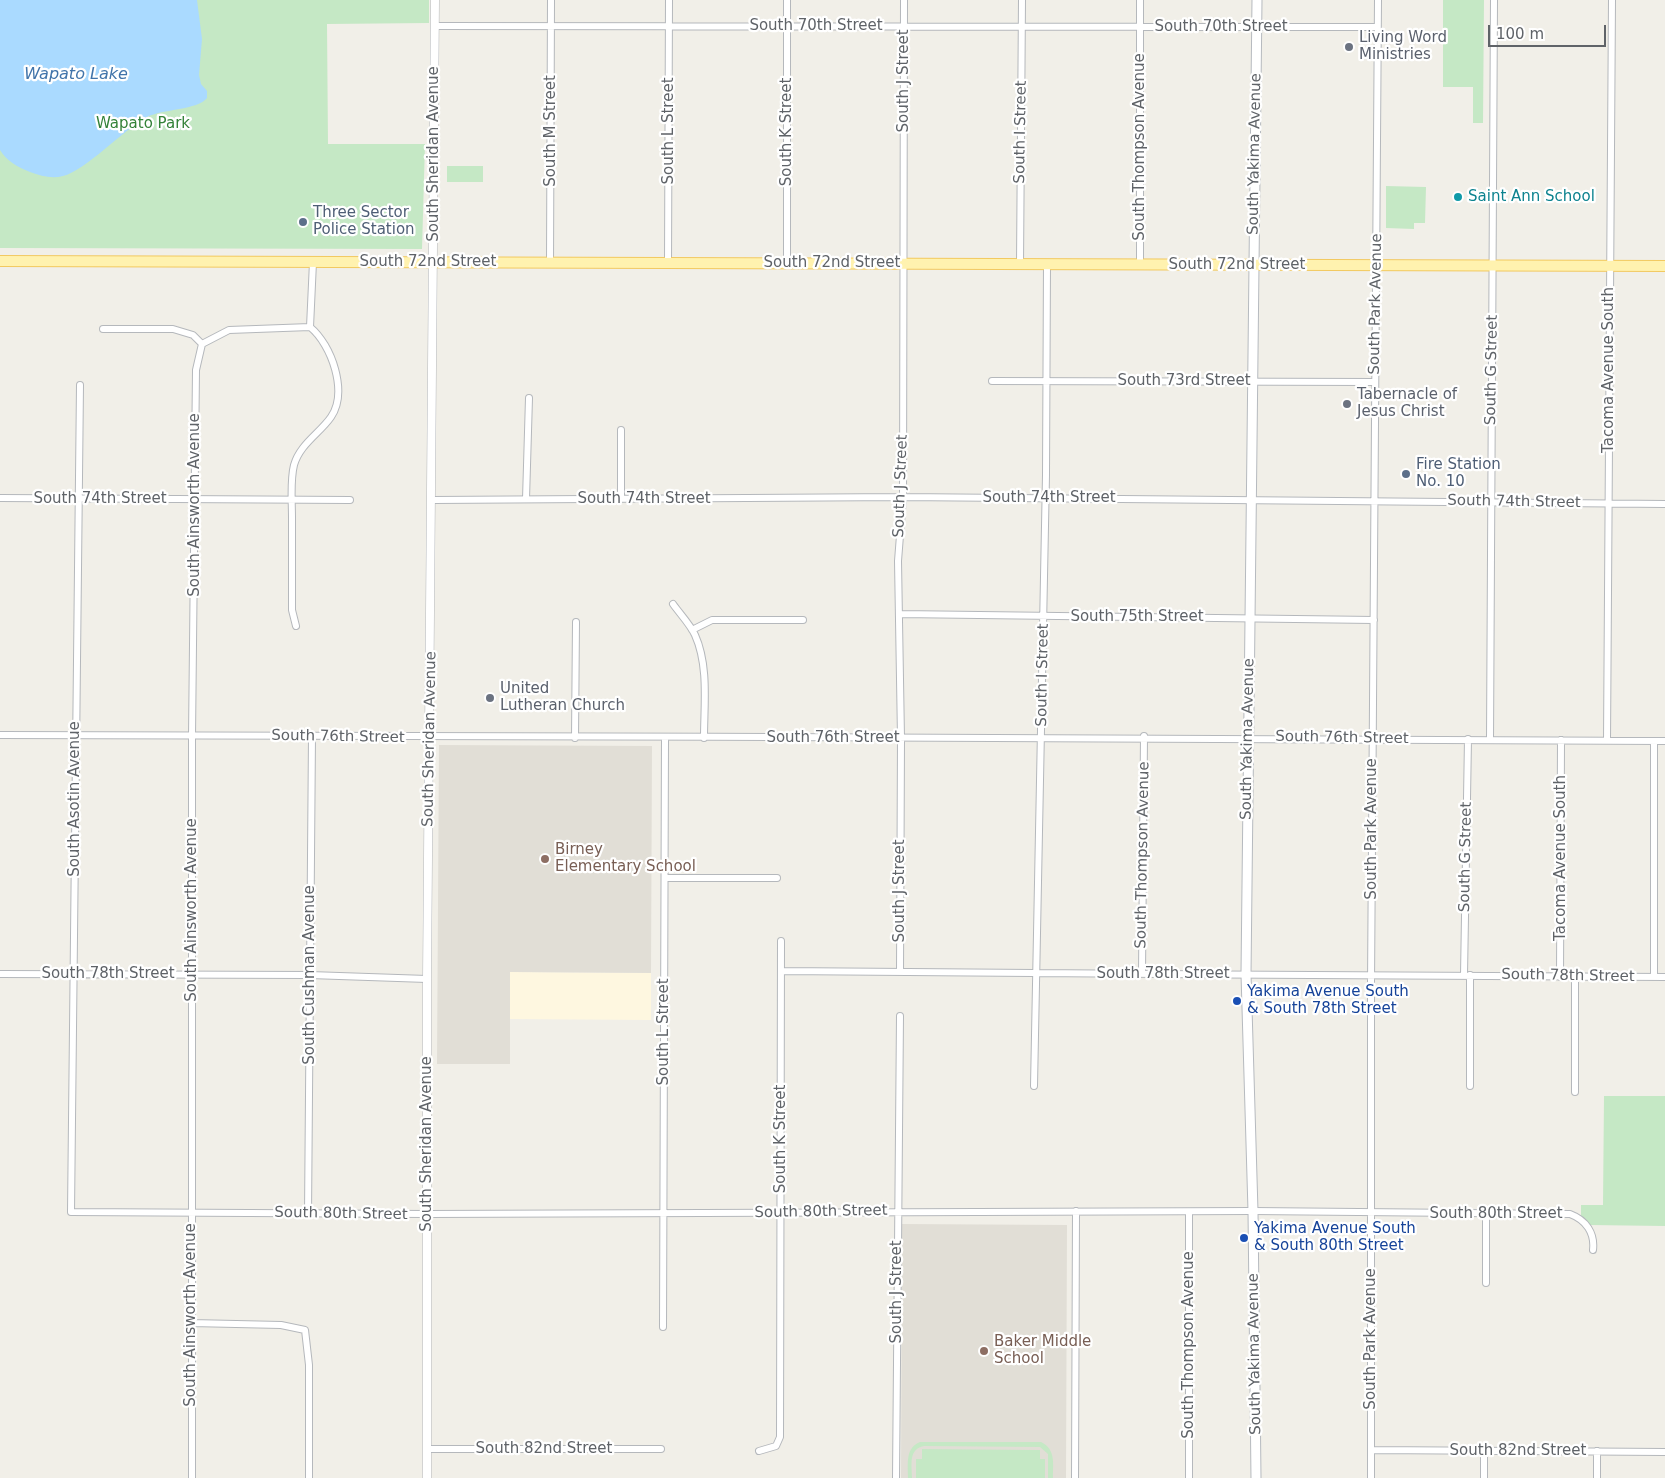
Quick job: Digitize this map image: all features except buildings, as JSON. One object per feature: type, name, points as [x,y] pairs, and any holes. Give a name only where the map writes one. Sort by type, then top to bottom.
[{"type":"main road","name":"South Yakima Avenue","points":[[1256,1478],[1253,1211],[1246,974],[1247,737],[1257,0]]},
{"type":"main road","name":"South 72nd Street","points":[[0,262],[1665,266]]},
{"type":"street","name":"South Sheridan Avenue","points":[[427,1478],[427,978],[433,500],[435,0]]},
{"type":"street","name":"South M Street","points":[[550,263],[551,0]]},
{"type":"street","name":"South L Street","points":[[668,263],[669,0]]},
{"type":"street","name":"South K Street","points":[[787,0],[787,263]]},
{"type":"street","name":"South J Street","points":[[900,972],[901,738],[898,562],[903,497],[905,264],[904,0]]},
{"type":"street","name":"South I Street","points":[[1020,264],[1022,0]]},
{"type":"street","name":"South Thompson Avenue","points":[[1140,0],[1140,264]]},
{"type":"street","name":"South Park Avenue","points":[[1371,1478],[1371,975],[1378,0]]},
{"type":"street","name":"South G Street","points":[[1490,739],[1494,0]]},
{"type":"street","name":"Tacoma Avenue South","points":[[1607,740],[1612,0]]},
{"type":"street","name":"South 70th Street","points":[[435,26],[1377,27]]},
{"type":"street","points":[[296,626],[292,610],[292,500],[294,464],[312,437],[333,414],[336,404],[334,361],[325,343],[310,327],[313,262]]},
{"type":"street","name":"South I Street","points":[[1034,1086],[1046,498],[1047,264]]},
{"type":"street","points":[[102,329],[174,329],[193,335],[202,344],[229,330],[310,327]]},
{"type":"street","name":"South Ainsworth Avenue","points":[[192,1478],[190,1212],[192,736],[196,370],[202,344]]},
{"type":"street","name":"South 73rd Street","points":[[992,381],[1375,382]]},
{"type":"street","name":"South Asotin Avenue","points":[[71,1212],[80,385]]},
{"type":"street","points":[[526,499],[529,398]]},
{"type":"street","points":[[621,430],[621,499]]},
{"type":"street","name":"South 74th Street","points":[[433,500],[903,497],[1665,504]]},
{"type":"street","name":"South 74th Street","points":[[0,498],[79,500],[350,500]]},
{"type":"street","points":[[673,604],[692,630],[702,662],[704,738]]},
{"type":"street","name":"South 75th Street","points":[[900,614],[1374,620]]},
{"type":"street","points":[[692,630],[712,620],[803,620]]},
{"type":"street","points":[[575,738],[576,622]]},
{"type":"street","name":"South 76th Street","points":[[0,735],[429,738],[1144,736],[1665,741]]},
{"type":"street","name":"South Cushman Avenue","points":[[308,1214],[312,736]]},
{"type":"street","name":"South Thompson Avenue","points":[[1142,974],[1144,736]]},
{"type":"street","name":"South L Street","points":[[663,1327],[665,738]]},
{"type":"street","name":"South G Street","points":[[1468,739],[1467,975],[1470,1086]]},
{"type":"street","name":"Tacoma Avenue South","points":[[1560,976],[1561,740]]},
{"type":"street","points":[[1654,741],[1654,977]]},
{"type":"street","points":[[665,878],[778,878]]},
{"type":"street","name":"South K Street","points":[[760,1451],[778,1444],[780,1428],[781,941]]},
{"type":"street","name":"South 78th Street","points":[[781,971],[1036,975],[1467,975],[1665,978]]},
{"type":"street","name":"South 78th Street","points":[[0,974],[310,975],[427,978]]},
{"type":"street","points":[[1575,977],[1575,1092]]},
{"type":"street","name":"South J Street","points":[[896,1478],[900,1016]]},
{"type":"street","name":"South 80th Street","points":[[71,1212],[427,1214],[898,1211],[1189,1213],[1253,1211],[1570,1214],[1578,1217],[1588,1227],[1593,1237],[1593,1250]]},
{"type":"street","points":[[1075,1478],[1076,1212]]},
{"type":"street","name":"South Thompson Avenue","points":[[1189,1213],[1189,1478]]},
{"type":"street","points":[[1486,1214],[1486,1283]]},
{"type":"street","points":[[191,1323],[282,1325],[305,1330],[309,1365],[309,1478]]},
{"type":"street","name":"South 82nd Street","points":[[426,1449],[661,1449]]},
{"type":"street","name":"South 82nd Street","points":[[1371,1450],[1665,1452]]},
{"type":"street","points":[[1484,1451],[1484,1478]]},
{"type":"street","points":[[1597,1452],[1597,1478]]},
{"type":"shaded area","name":"Birney Elementary School","points":[[439,745],[652,746],[651,973],[510,972],[510,1064],[437,1064]]},
{"type":"shaded area","points":[[510,972],[651,973],[651,1020],[510,1019]]},
{"type":"shaded area","name":"Baker Middle School","points":[[902,1224],[1067,1225],[1066,1478],[901,1478]]},
{"type":"green space","name":"Wapato Park","points":[[0,0],[429,0],[429,23],[327,24],[328,144],[425,144],[422,249],[0,248]]},
{"type":"green space","points":[[1443,0],[1484,0],[1483,123],[1473,123],[1473,87],[1443,87]]},
{"type":"green space","points":[[447,166],[483,166],[483,182],[447,182]]},
{"type":"green space","points":[[1386,186],[1426,187],[1425,223],[1414,223],[1414,229],[1386,228]]},
{"type":"green space","points":[[1604,1096],[1665,1096],[1665,1226],[1589,1225],[1581,1216],[1581,1205],[1603,1205]]},
{"type":"green space","points":[[920,1442],[1041,1442],[1046,1445],[1053,1457],[1053,1478],[1048,1478],[1048,1454],[1040,1447],[924,1446],[915,1450],[913,1454],[912,1478],[908,1478],[908,1457],[912,1448]]},
{"type":"green space","points":[[922,1449],[1040,1450],[1040,1459],[1045,1459],[1045,1478],[916,1478],[916,1459],[922,1459]]},
{"type":"water","name":"Wapato Lake","points":[[0,0],[197,0],[202,39],[199,75],[201,84],[207,91],[207,98],[196,105],[161,112],[147,117],[72,173],[63,176],[46,177],[21,168],[9,160],[0,150]]},
{"type":"place","name":"Living Word Ministries","points":[[1349,47]]},
{"type":"place","name":"Saint Ann School","points":[[1458,197]]},
{"type":"place","name":"Three Sector Police Station","points":[[303,222]]},
{"type":"place","name":"Tabernacle of Jesus Christ","points":[[1347,404]]},
{"type":"place","name":"Fire Station No. 10","points":[[1406,474]]},
{"type":"place","name":"United Lutheran Church","points":[[490,698]]},
{"type":"place","name":"Birney Elementary School","points":[[545,859]]},
{"type":"place","name":"Yakima Avenue South & South 78th Street","points":[[1237,1001]]},
{"type":"place","name":"Yakima Avenue South & South 80th Street","points":[[1244,1238]]},
{"type":"place","name":"Baker Middle School","points":[[984,1351]]}]
